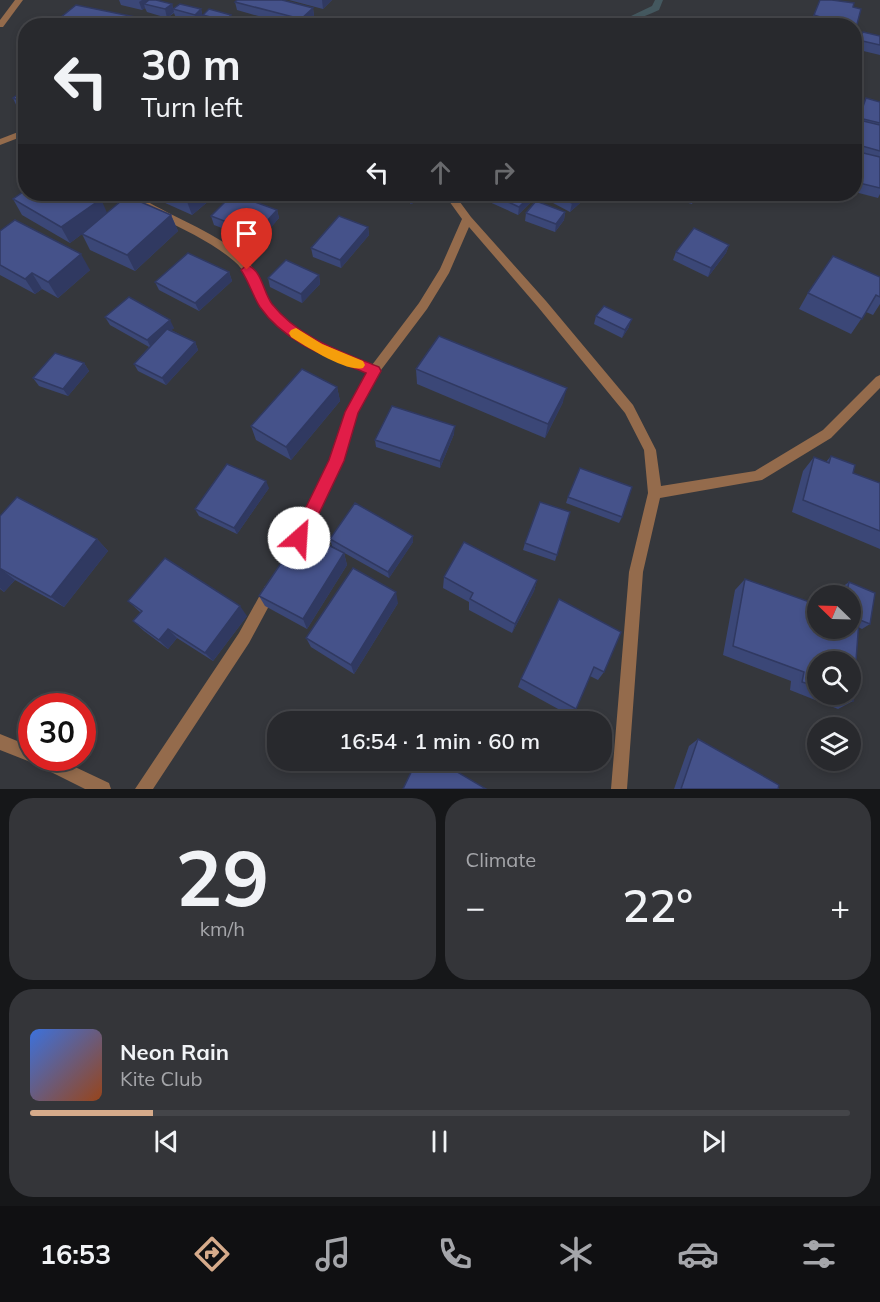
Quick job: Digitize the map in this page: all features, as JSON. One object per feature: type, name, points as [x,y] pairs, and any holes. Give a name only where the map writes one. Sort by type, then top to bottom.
[{"type":"street","points":[[0,25],[19,0]]},
{"type":"street","points":[[0,142],[18,135]]},
{"type":"street","points":[[141,201],[240,260],[255,279],[265,304],[284,326],[317,348],[374,371]]},
{"type":"street","points":[[453,201],[629,409],[650,450],[655,493],[636,572],[619,789]]},
{"type":"street","points":[[288,558],[337,461],[351,412],[374,371],[423,306],[445,270],[467,219]]},
{"type":"street","points":[[655,493],[758,476],[827,434],[880,380]]},
{"type":"street","points":[[143,789],[244,638],[277,578]]},
{"type":"street","points":[[0,742],[18,749]]},
{"type":"street","points":[[66,771],[104,789]]},
{"type":"building","points":[[149,0],[172,4],[165,9],[144,4]]},
{"type":"building","points":[[237,0],[282,0],[313,8],[302,18],[297,18],[235,2]]},
{"type":"building","points":[[820,0],[854,3],[853,7],[861,9],[859,18],[823,18],[814,15]]},
{"type":"building","points":[[180,4],[201,9],[195,15],[173,9]]},
{"type":"building","points":[[76,5],[140,18],[60,18]]},
{"type":"building","points":[[209,9],[231,15],[228,18],[214,18],[203,15]]},
{"type":"building","points":[[862,34],[880,36],[880,45],[862,41]]},
{"type":"building","points":[[866,98],[880,102],[880,123],[862,119]]},
{"type":"building","points":[[862,121],[880,125],[880,151],[862,146]]},
{"type":"building","points":[[862,153],[880,157],[880,188],[862,184]]},
{"type":"building","points":[[18,196],[18,201],[98,201],[61,227],[13,199]]},
{"type":"building","points":[[121,201],[139,201],[171,215],[127,255],[82,234]]},
{"type":"building","points":[[226,201],[252,201],[277,210],[256,233],[211,216]]},
{"type":"building","points":[[506,201],[525,201],[519,207]]},
{"type":"building","points":[[536,201],[565,212],[556,224],[526,213]]},
{"type":"building","points":[[339,216],[368,227],[340,260],[311,248]]},
{"type":"building","points":[[15,220],[81,254],[48,282],[32,273],[25,279],[0,265],[0,231]]},
{"type":"building","points":[[694,228],[729,245],[711,268],[676,252]]},
{"type":"building","points":[[188,253],[229,272],[195,303],[155,282]]},
{"type":"building","points":[[833,256],[880,277],[880,297],[876,295],[862,319],[808,293]]},
{"type":"building","points":[[286,260],[319,275],[301,294],[268,278]]},
{"type":"building","points":[[129,297],[170,320],[147,340],[105,317]]},
{"type":"building","points":[[604,306],[632,319],[625,330],[596,316]]},
{"type":"building","points":[[167,329],[195,342],[162,378],[134,364]]},
{"type":"building","points":[[439,336],[567,388],[548,424],[416,369]]},
{"type":"building","points":[[55,353],[84,363],[63,389],[33,378]]},
{"type":"building","points":[[302,369],[337,387],[286,447],[251,426]]},
{"type":"building","points":[[392,406],[455,426],[440,461],[375,440]]},
{"type":"building","points":[[831,456],[855,465],[853,473],[880,483],[880,531],[803,500],[814,457],[829,463]]},
{"type":"building","points":[[227,464],[266,481],[234,528],[195,509]]},
{"type":"building","points":[[580,468],[632,487],[622,517],[568,497]]},
{"type":"building","points":[[17,497],[97,539],[51,597],[0,570],[0,516]]},
{"type":"building","points":[[540,502],[570,512],[557,555],[525,543]]},
{"type":"building","points":[[355,503],[413,536],[388,572],[330,539]]},
{"type":"building","points":[[302,532],[344,553],[303,619],[259,596]]},
{"type":"building","points":[[464,542],[537,580],[515,624],[470,599],[473,593],[444,577]]},
{"type":"building","points":[[165,558],[240,606],[205,653],[168,629],[159,640],[133,621],[142,611],[128,601]]},
{"type":"building","points":[[353,568],[396,592],[351,665],[306,638]]},
{"type":"building","points":[[745,579],[807,601],[807,639],[858,639],[857,651],[807,651],[807,684],[802,682],[804,672],[733,646]]},
{"type":"building","points":[[861,587],[875,593],[870,624],[861,620]]},
{"type":"building","points":[[559,599],[621,632],[604,672],[594,667],[576,709],[521,679]]},
{"type":"building","points":[[698,739],[779,785],[778,789],[681,789]]},
{"type":"building","points":[[412,771],[456,771],[486,789],[403,789]]},
{"type":"waterway","points":[[634,18],[656,8],[659,0]]},
{"type":"slow traffic","points":[[296,333],[317,348],[359,365]]},
{"type":"route","points":[[247,270],[255,279],[265,304],[284,326],[317,348],[374,371],[351,412],[337,461],[299,538]]}]
